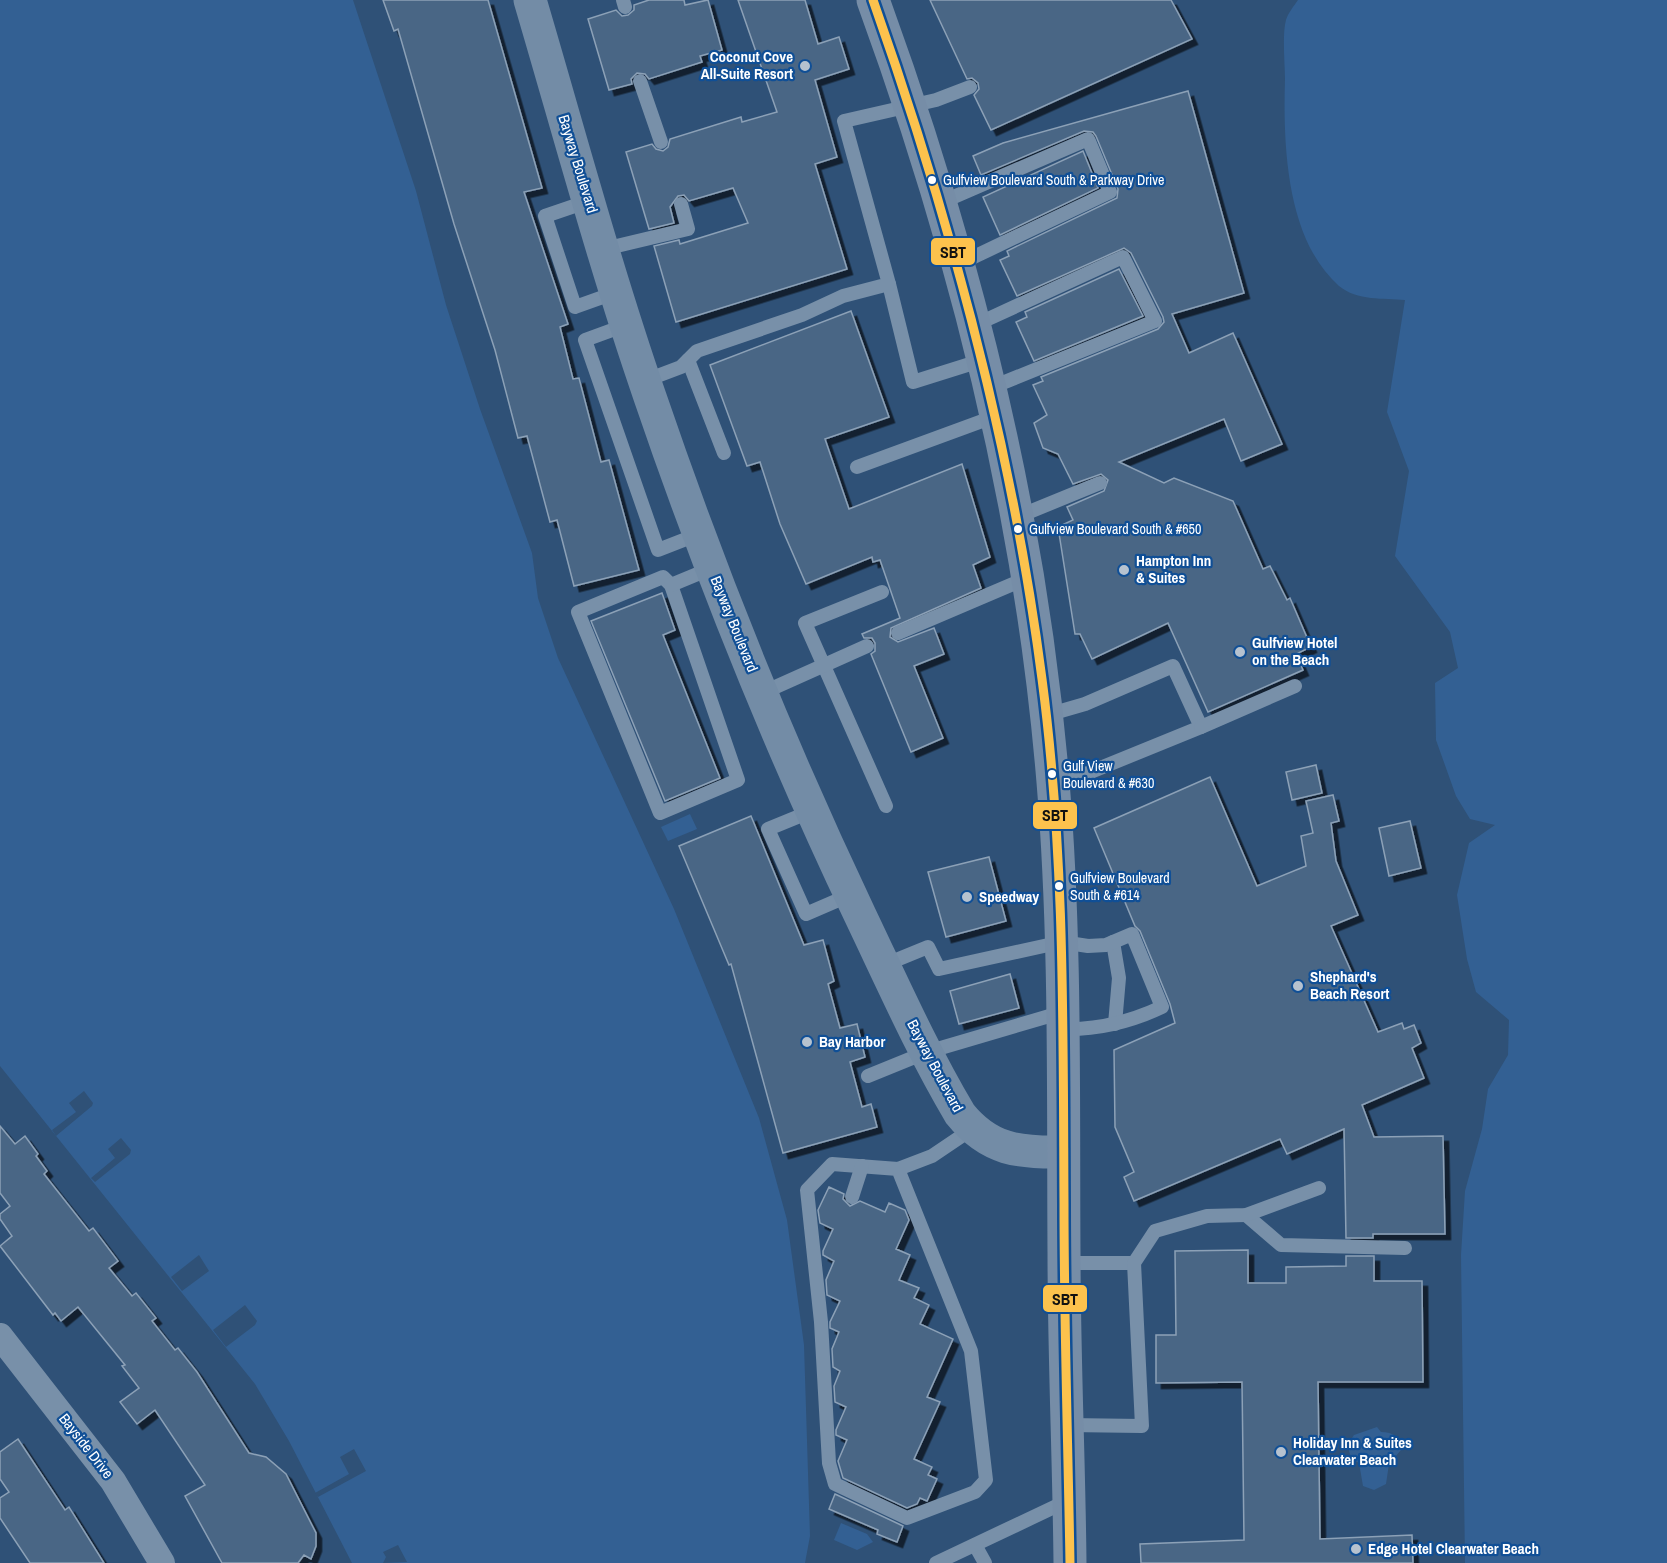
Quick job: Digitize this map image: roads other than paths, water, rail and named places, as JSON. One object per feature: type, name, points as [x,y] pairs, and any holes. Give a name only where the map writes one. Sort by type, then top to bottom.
[{"type":"main road","points":[[873,0],[942,202],[975,325],[1017,517],[1028,578],[1046,715],[1053,782],[1062,942],[1064,1263],[1071,1563]]},
{"type":"street","name":"Bayway Boulevard","points":[[530,0],[644,381],[699,534],[762,693],[850,895],[927,1052],[960,1114],[972,1129],[1001,1146],[1023,1153],[1064,1152]]},
{"type":"street","name":"Bayside Drive","points":[[0,1336],[113,1481],[162,1563]]},
{"type":"lane","points":[[640,81],[662,142]]},
{"type":"lane","points":[[970,87],[936,100],[910,104],[844,121],[889,284],[913,382],[990,388]]},
{"type":"lane","points":[[942,202],[1088,139],[1110,192],[959,264]]},
{"type":"lane","points":[[589,201],[545,216],[575,307],[617,292]]},
{"type":"lane","points":[[604,249],[688,229],[681,204]]},
{"type":"lane","points":[[857,467],[990,388],[1155,321],[1124,257],[975,325]]},
{"type":"lane","points":[[644,381],[681,368],[696,351],[802,315],[843,296],[889,284]]},
{"type":"lane","points":[[627,324],[585,339],[658,550],[699,534]]},
{"type":"lane","points":[[688,360],[724,453]]},
{"type":"lane","points":[[1017,517],[1100,483]]},
{"type":"lane","points":[[671,585],[712,568]]},
{"type":"lane","points":[[663,577],[671,585],[738,780],[660,813],[578,612],[663,577]]},
{"type":"lane","points":[[898,633],[1028,578]]},
{"type":"lane","points":[[882,592],[805,623],[886,807]]},
{"type":"lane","points":[[762,693],[867,646]]},
{"type":"lane","points":[[1046,715],[1085,704],[1173,666],[1201,727]]},
{"type":"lane","points":[[1053,782],[1088,773],[1295,686]]},
{"type":"lane","points":[[812,810],[768,829],[806,914],[850,895]]},
{"type":"lane","points":[[868,1076],[927,1052],[1063,1020],[1090,1030],[1134,1020],[1162,1007],[1132,934],[1113,942],[1088,946],[1062,942],[939,969],[928,947],[884,965]]},
{"type":"lane","points":[[1113,942],[1119,978],[1115,1024]]},
{"type":"lane","points":[[897,1168],[971,1352],[986,1479],[975,1491],[907,1518],[875,1497],[835,1484],[829,1463],[821,1322],[807,1190],[832,1164],[897,1168],[932,1156],[972,1129]]},
{"type":"lane","points":[[852,1197],[862,1166]]},
{"type":"lane","points":[[1068,1425],[1142,1426],[1134,1263],[1155,1231],[1207,1216],[1246,1215],[1319,1188]]},
{"type":"lane","points":[[1246,1215],[1281,1245],[1405,1248]]},
{"type":"lane","points":[[1064,1263],[1134,1263]]},
{"type":"lane","points":[[936,1563],[1069,1500]]},
{"type":"lane","points":[[975,1545],[985,1563]]},
{"type":"water","points":[[0,0],[353,0],[416,191],[446,305],[480,409],[532,553],[538,598],[558,658],[674,909],[759,1118],[787,1220],[804,1345],[810,1536],[805,1563],[352,1563],[289,1441],[255,1384],[0,1066]]},
{"type":"water","points":[[1298,0],[1667,0],[1667,1563],[1465,1563],[1461,1255],[1465,1191],[1482,1129],[1488,1089],[1508,1055],[1509,1020],[1476,992],[1467,959],[1457,895],[1469,843],[1495,825],[1470,819],[1456,796],[1436,740],[1435,683],[1458,668],[1450,632],[1395,556],[1409,471],[1387,412],[1405,300],[1362,296],[1339,286],[1321,266],[1308,243],[1291,190],[1285,133],[1284,33],[1287,17]]},
{"type":"water","points":[[690,814],[697,829],[668,841],[661,827]]},
{"type":"water","points":[[1377,1427],[1381,1432],[1396,1436],[1401,1450],[1389,1464],[1386,1484],[1374,1490],[1363,1486],[1359,1463],[1350,1454],[1349,1447],[1354,1435]]},
{"type":"water","points":[[841,1523],[867,1534],[873,1542],[857,1550],[834,1540]]},
{"type":"place","name":"Coconut Cove All-Suite Resort","points":[[805,66]]},
{"type":"place","name":"Gulfview Boulevard South & Parkway Drive","points":[[932,180]]},
{"type":"place","name":"Gulfview Boulevard South & #650","points":[[1018,529]]},
{"type":"place","name":"Hampton Inn & Suites","points":[[1124,570]]},
{"type":"place","name":"Gulfview Hotel on the Beach","points":[[1240,652]]},
{"type":"place","name":"Gulf View Boulevard & #630","points":[[1052,774]]},
{"type":"place","name":"Gulfview Boulevard South & #614","points":[[1059,886]]},
{"type":"place","name":"Speedway","points":[[967,897]]},
{"type":"place","name":"Shephard's Beach Resort","points":[[1298,986]]},
{"type":"place","name":"Bay Harbor","points":[[807,1042]]},
{"type":"place","name":"Holiday Inn & Suites Clearwater Beach","points":[[1281,1452]]},
{"type":"place","name":"Edge Hotel Clearwater Beach","points":[[1356,1549]]}]
